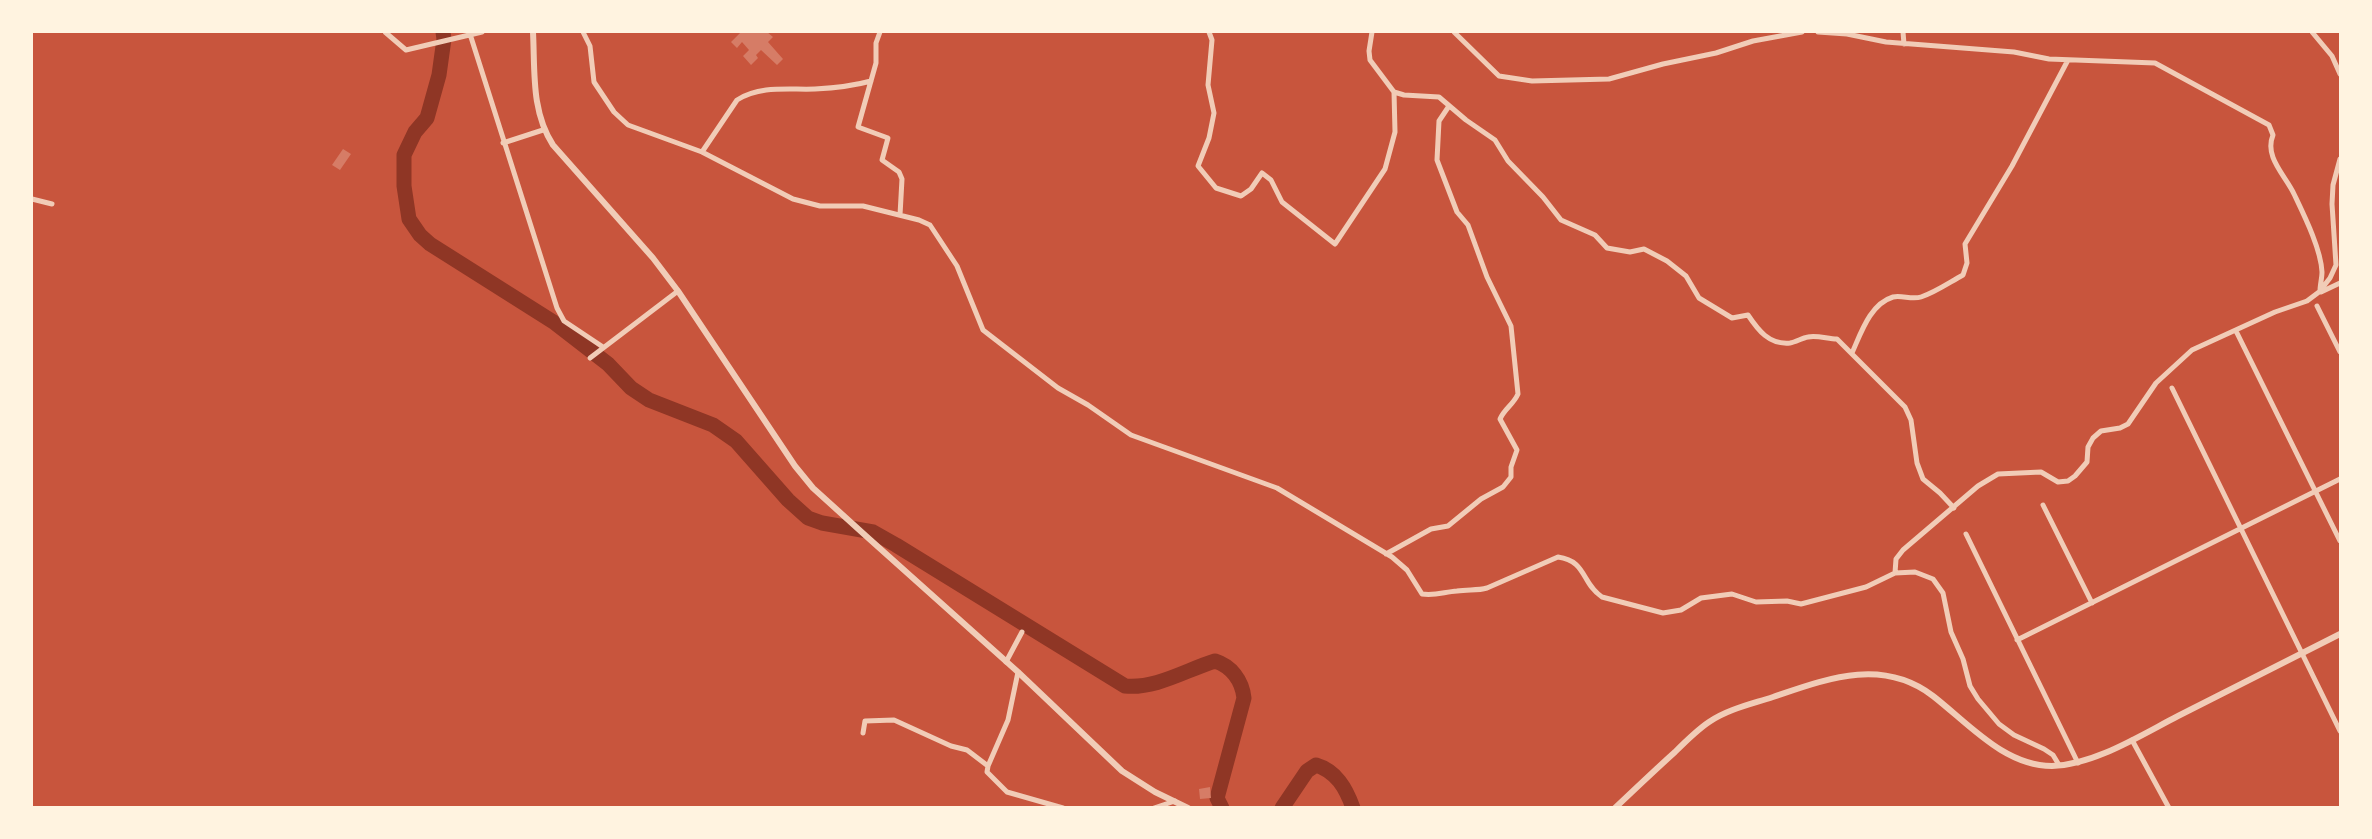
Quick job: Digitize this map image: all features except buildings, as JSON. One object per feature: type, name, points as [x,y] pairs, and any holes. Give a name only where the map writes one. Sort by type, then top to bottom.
[{"type":"street","points":[[385,32],[406,50],[482,32]]},
{"type":"street","points":[[533,32],[537,113],[552,145],[653,258],[678,291],[789,459],[813,488],[1018,672],[1122,771],[1188,807]]},
{"type":"street","points":[[583,32],[590,46],[594,82],[614,112],[634,128],[702,152],[793,199],[820,206],[863,206],[920,220],[930,225],[957,266],[983,330],[1058,388],[1088,405],[1131,435],[1277,488],[1386,554],[1407,570],[1422,594],[1432,596],[1458,590],[1475,591],[1487,588],[1558,557],[1570,558],[1579,565],[1594,592],[1602,597],[1663,613],[1680,610],[1701,597],[1732,594],[1756,602],[1787,601],[1801,604],[1866,587],[1895,573],[1915,572],[1933,579],[1943,593],[1951,632],[1963,659],[1970,686],[1978,699],[1999,724],[2014,735],[2053,755],[2059,765]]},
{"type":"street","points":[[880,32],[876,44],[876,63],[858,128],[888,138],[882,160],[899,172],[902,179],[900,215]]},
{"type":"street","points":[[1209,32],[1212,40],[1208,85],[1214,113],[1209,138],[1198,166],[1216,188],[1241,196],[1247,193],[1262,173],[1271,180],[1282,202],[1335,244],[1384,169],[1395,132],[1394,92],[1370,60],[1372,32]]},
{"type":"street","points":[[1454,32],[1499,76],[1532,81],[1609,79],[1663,64],[1716,53],[1753,40],[1802,32]]},
{"type":"street","points":[[1818,32],[1847,34],[1904,44],[2014,52],[2049,59],[2155,63],[2269,125],[2273,135],[2270,143],[2272,157],[2293,191],[2318,253],[2322,272],[2319,292]]},
{"type":"street","points":[[1903,32],[1904,44]]},
{"type":"street","points":[[2312,32],[2332,56],[2340,74]]},
{"type":"street","points":[[470,34],[557,308],[564,321],[603,347]]},
{"type":"street","points":[[1852,353],[1866,321],[1881,303],[1895,296],[1912,299],[1924,296],[1963,275],[1966,263],[1965,244],[2012,166],[2068,60]]},
{"type":"street","points":[[702,152],[737,100],[746,94],[760,90],[815,89],[871,81]]},
{"type":"street","points":[[1394,92],[1439,97],[1495,140],[1508,161],[1544,197],[1561,220],[1594,235],[1607,248],[1630,252],[1644,249],[1667,261],[1686,276],[1699,298],[1732,318],[1748,315],[1759,332],[1774,342],[1791,343],[1810,336],[1837,339],[1905,407],[1911,420],[1917,463],[1923,479],[1954,508]]},
{"type":"street","points":[[1386,554],[1423,533],[1448,526],[1481,499],[1503,487],[1511,477],[1511,467],[1517,450],[1500,419],[1504,410],[1514,404],[1518,394],[1511,326],[1484,268],[1468,225],[1457,212],[1437,160],[1439,121],[1449,106]]},
{"type":"street","points":[[503,143],[543,130]]},
{"type":"street","points":[[2319,292],[2330,278],[2336,265],[2332,204],[2333,185],[2340,159]]},
{"type":"street","points":[[32,199],[52,204]]},
{"type":"street","points":[[1895,573],[1896,559],[1903,550],[1978,486],[2003,472],[2041,472],[2058,482],[2068,481],[2087,462],[2088,447],[2093,438],[2100,431],[2120,428],[2128,424],[2156,383],[2192,350],[2275,312],[2307,301],[2319,292],[2340,283]]},
{"type":"street","points":[[590,358],[678,291]]},
{"type":"street","points":[[2317,306],[2340,352]]},
{"type":"street","points":[[2236,331],[2340,541]]},
{"type":"street","points":[[2172,388],[2340,731]]},
{"type":"street","points":[[2017,640],[2340,479]]},
{"type":"street","points":[[2043,505],[2092,603]]},
{"type":"street","points":[[1966,534],[2078,763]]},
{"type":"street","points":[[1006,662],[1022,632]]},
{"type":"street","points":[[1615,807],[1709,722],[1746,706],[1844,675],[1873,674],[1905,681],[1931,695],[1995,747],[2031,762],[2059,765],[2078,763],[2132,740],[2340,634]]},
{"type":"street","points":[[1018,672],[1008,720],[987,772],[1007,792],[1063,807]]},
{"type":"street","points":[[863,732],[865,721],[894,720],[951,746],[967,750],[988,766]]},
{"type":"street","points":[[2132,740],[2169,807]]},
{"type":"street","points":[[1154,807],[1175,801]]},
{"type":"waterway","points":[[443,32],[439,75],[427,118],[415,132],[404,155],[404,186],[409,219],[420,235],[430,244],[555,323],[608,364],[631,388],[649,400],[713,425],[736,441],[788,500],[808,518],[822,523],[873,532],[1125,686],[1159,682],[1215,661],[1226,666],[1238,680],[1244,698],[1217,798],[1222,808]]},
{"type":"waterway","points":[[1282,808],[1307,771],[1316,765],[1335,776],[1353,808]]}]
